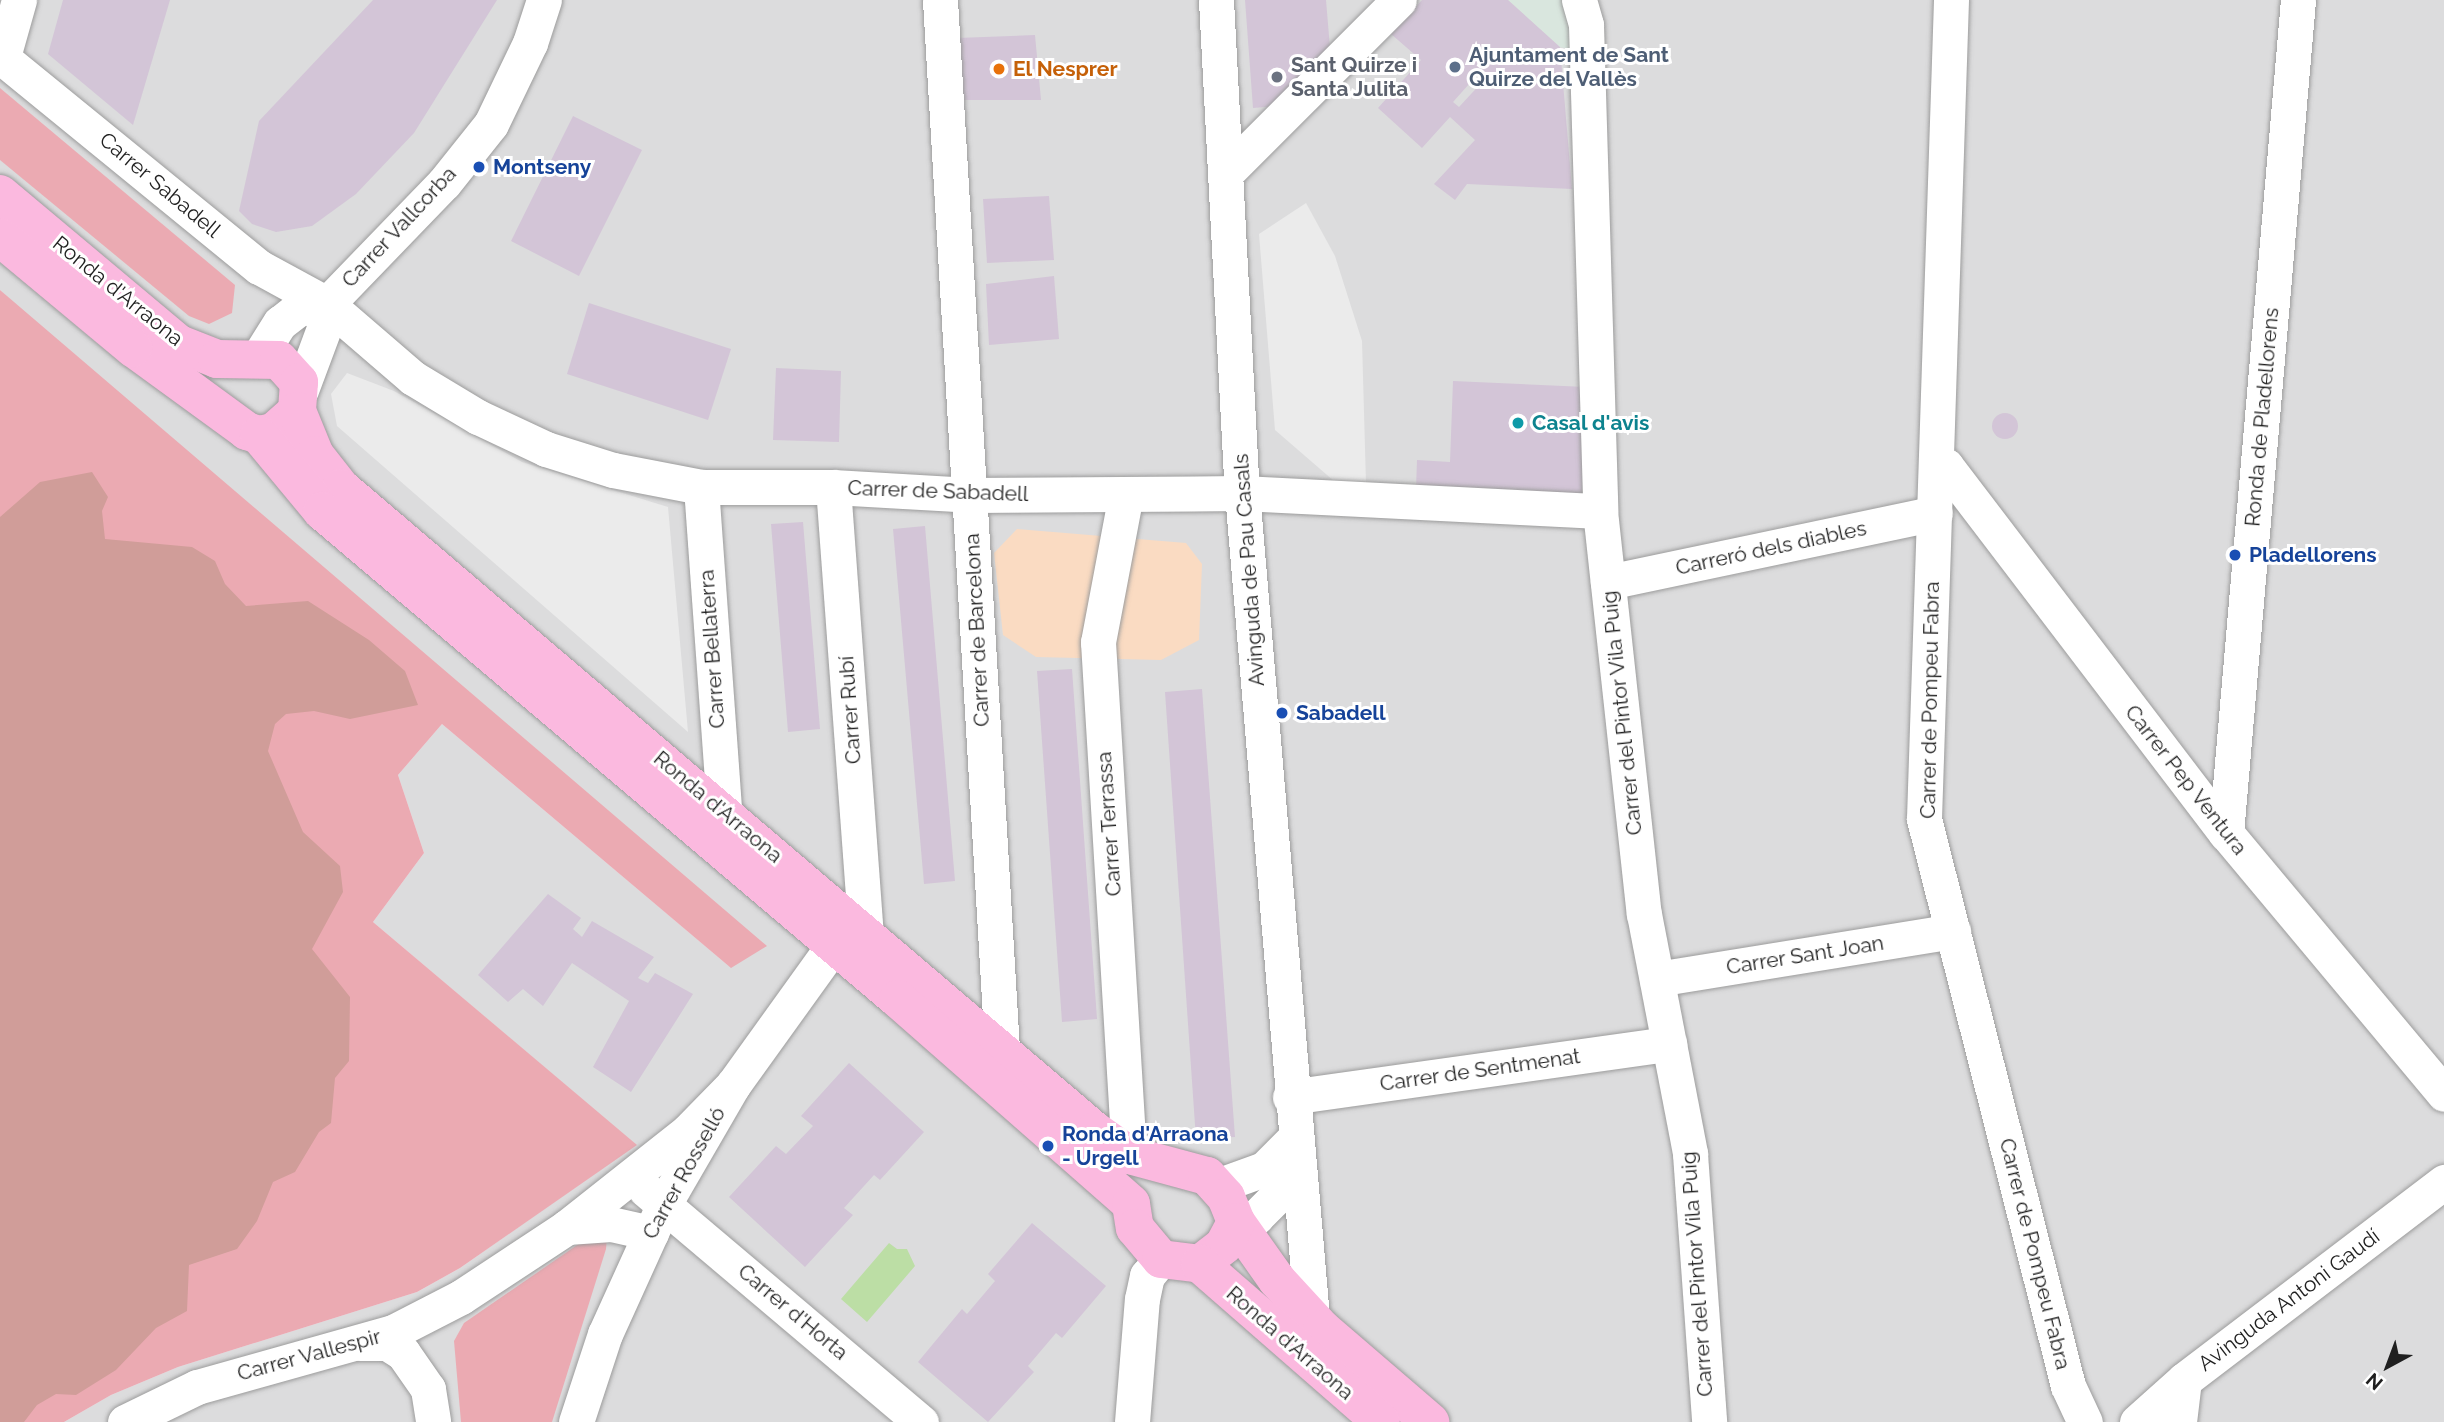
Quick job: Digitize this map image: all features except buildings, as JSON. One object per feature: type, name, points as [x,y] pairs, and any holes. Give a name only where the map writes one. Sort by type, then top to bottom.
[{"type":"street","points":[[1,57],[19,0]]},
{"type":"street","name":"Carrer Vallcorba","points":[[253,357],[280,323],[298,309],[327,304],[443,183],[491,124],[530,43],[544,0]]},
{"type":"street","name":"Carrer de Barcelona","points":[[940,0],[1002,1049]]},
{"type":"street","name":"Avinguda de Pau Casals","points":[[1216,0],[1242,493],[1290,1097],[1312,1318]]},
{"type":"street","points":[[1227,172],[1399,0]]},
{"type":"street","name":"Carrer del Pintor Vila Puig","points":[[1579,0],[1586,25],[1600,511],[1644,914],[1690,1154],[1709,1422]]},
{"type":"street","name":"Carrer de Pompeu Fabra","points":[[1951,0],[1924,819],[2068,1386],[2085,1422]]},
{"type":"street","name":"Ronda de Pladellorens","points":[[2226,833],[2298,0]]},
{"type":"street","name":"Carrer Sabadell","points":[[1,57],[259,267],[327,304]]},
{"type":"street","name":"Ronda d'Arraona","points":[[0,194],[178,344],[218,359],[253,357],[286,365],[315,455],[341,488],[723,810],[849,939],[1131,1204]]},
{"type":"street","name":"Ronda d'Arraona","points":[[0,237],[160,370],[228,413],[236,424],[259,435],[322,511],[849,939],[1002,1049],[1095,1132],[1129,1155],[1207,1176],[1233,1208],[1236,1222],[1277,1280],[1312,1318],[1430,1422]]},
{"type":"street","name":"Carrer Vallcorba","points":[[299,401],[324,328],[327,304]]},
{"type":"street","name":"Carrer de Sabadell","points":[[327,304],[413,378],[478,417],[546,449],[586,462],[701,487],[834,487],[970,495],[1242,493],[1600,511]]},
{"type":"street","points":[[228,413],[223,400],[226,378],[253,357]]},
{"type":"street","points":[[259,435],[274,432],[299,401]]},
{"type":"street","name":"Carrer Pep Ventura","points":[[1936,462],[1946,466],[2226,833],[2444,1094]]},
{"type":"street","name":"Carrer Bellaterra","points":[[701,487],[723,810]]},
{"type":"street","name":"Carrer Rubí","points":[[834,487],[849,939]]},
{"type":"street","name":"Carrer Terrassa","points":[[1126,494],[1098,642],[1129,1155]]},
{"type":"street","name":"Carreró dels diables","points":[[1608,582],[1935,513]]},
{"type":"street","name":"Carrer Sant Joan","points":[[1657,979],[1953,931]]},
{"type":"street","name":"Carrer Rosselló","points":[[576,1422],[605,1334],[658,1218],[733,1085],[849,939]]},
{"type":"street","name":"Carrer de Sentmenat","points":[[1290,1097],[1669,1044]]},
{"type":"street","name":"Carrer Vallespir","points":[[125,1422],[197,1387],[393,1332],[461,1297],[567,1227],[688,1131],[733,1085]]},
{"type":"street","points":[[1172,1167],[1154,1178],[1131,1204],[1135,1228],[1161,1259],[1200,1264],[1224,1245],[1236,1222],[1256,1217],[1276,1197],[1288,1171],[1294,1139]]},
{"type":"street","points":[[1217,1186],[1264,1169],[1294,1139]]},
{"type":"street","points":[[623,1180],[658,1218]]},
{"type":"street","name":"Avinguda Antoni Gaudí","points":[[2137,1422],[2184,1380],[2444,1182]]},
{"type":"street","name":"Carrer d'Horta","points":[[567,1227],[658,1218],[887,1410],[921,1422]]},
{"type":"street","points":[[1132,1422],[1142,1299],[1147,1276],[1161,1259]]},
{"type":"street","name":"Ronda d'Arraona","points":[[1200,1264],[1381,1422]]},
{"type":"street","points":[[360,1343],[387,1343],[411,1361],[428,1389],[433,1422]]},
{"type":"street","points":[[2179,1422],[2184,1380]]},
{"type":"shaded area","points":[[0,0],[2444,0],[2444,1422],[64,1422],[111,1395],[178,1367],[417,1292],[460,1268],[636,1145],[373,922],[424,853],[398,775],[442,724],[730,967],[0,290]]},
{"type":"shaded area","points":[[1508,0],[1563,0],[1573,49],[1559,47]]},
{"type":"shaded area","points":[[0,88],[235,285],[232,313],[209,324],[189,316],[0,160]]},
{"type":"shaded area","points":[[1306,203],[1335,256],[1362,341],[1366,484],[1334,481],[1275,430],[1259,234]]},
{"type":"shaded area","points":[[0,290],[767,946],[731,968],[442,724],[398,775],[424,853],[373,922],[637,1145],[460,1268],[417,1292],[178,1367],[111,1395],[64,1422],[0,1422]]},
{"type":"shaded area","points":[[347,373],[394,391],[522,462],[668,507],[688,732],[337,426],[331,394]]},
{"type":"shaded area","points":[[92,472],[108,497],[102,511],[105,539],[192,547],[215,561],[225,584],[246,606],[308,601],[369,640],[405,671],[418,705],[350,719],[314,711],[286,714],[275,724],[268,751],[303,832],[340,866],[343,892],[312,949],[350,997],[349,1061],[335,1078],[331,1123],[319,1132],[295,1172],[273,1182],[257,1221],[237,1249],[189,1265],[187,1311],[156,1328],[116,1370],[76,1395],[56,1394],[37,1405],[24,1422],[0,1422],[0,517],[40,482]]},
{"type":"shaded area","points":[[1017,529],[1186,543],[1202,564],[1199,640],[1161,660],[1036,657],[1003,635],[994,553]]},
{"type":"shaded area","points":[[596,1232],[607,1238],[606,1249],[552,1422],[461,1422],[454,1341],[464,1323]]},
{"type":"shaded area","points":[[889,1243],[897,1249],[907,1249],[915,1266],[867,1322],[841,1299]]},
{"type":"place","name":"Ajuntament de Sant Quirze del Vallès","points":[[1455,67]]},
{"type":"place","name":"El Nesprer","points":[[999,69]]},
{"type":"place","name":"Sant Quirze i Santa Julita","points":[[1277,77]]},
{"type":"place","name":"Montseny","points":[[479,167]]},
{"type":"place","name":"Casal d'avis","points":[[1518,423]]},
{"type":"place","name":"Pladellorens","points":[[2235,555]]},
{"type":"place","name":"Sabadell","points":[[1282,713]]},
{"type":"place","name":"Ronda d'Arraona - Urgell","points":[[1048,1146]]}]
